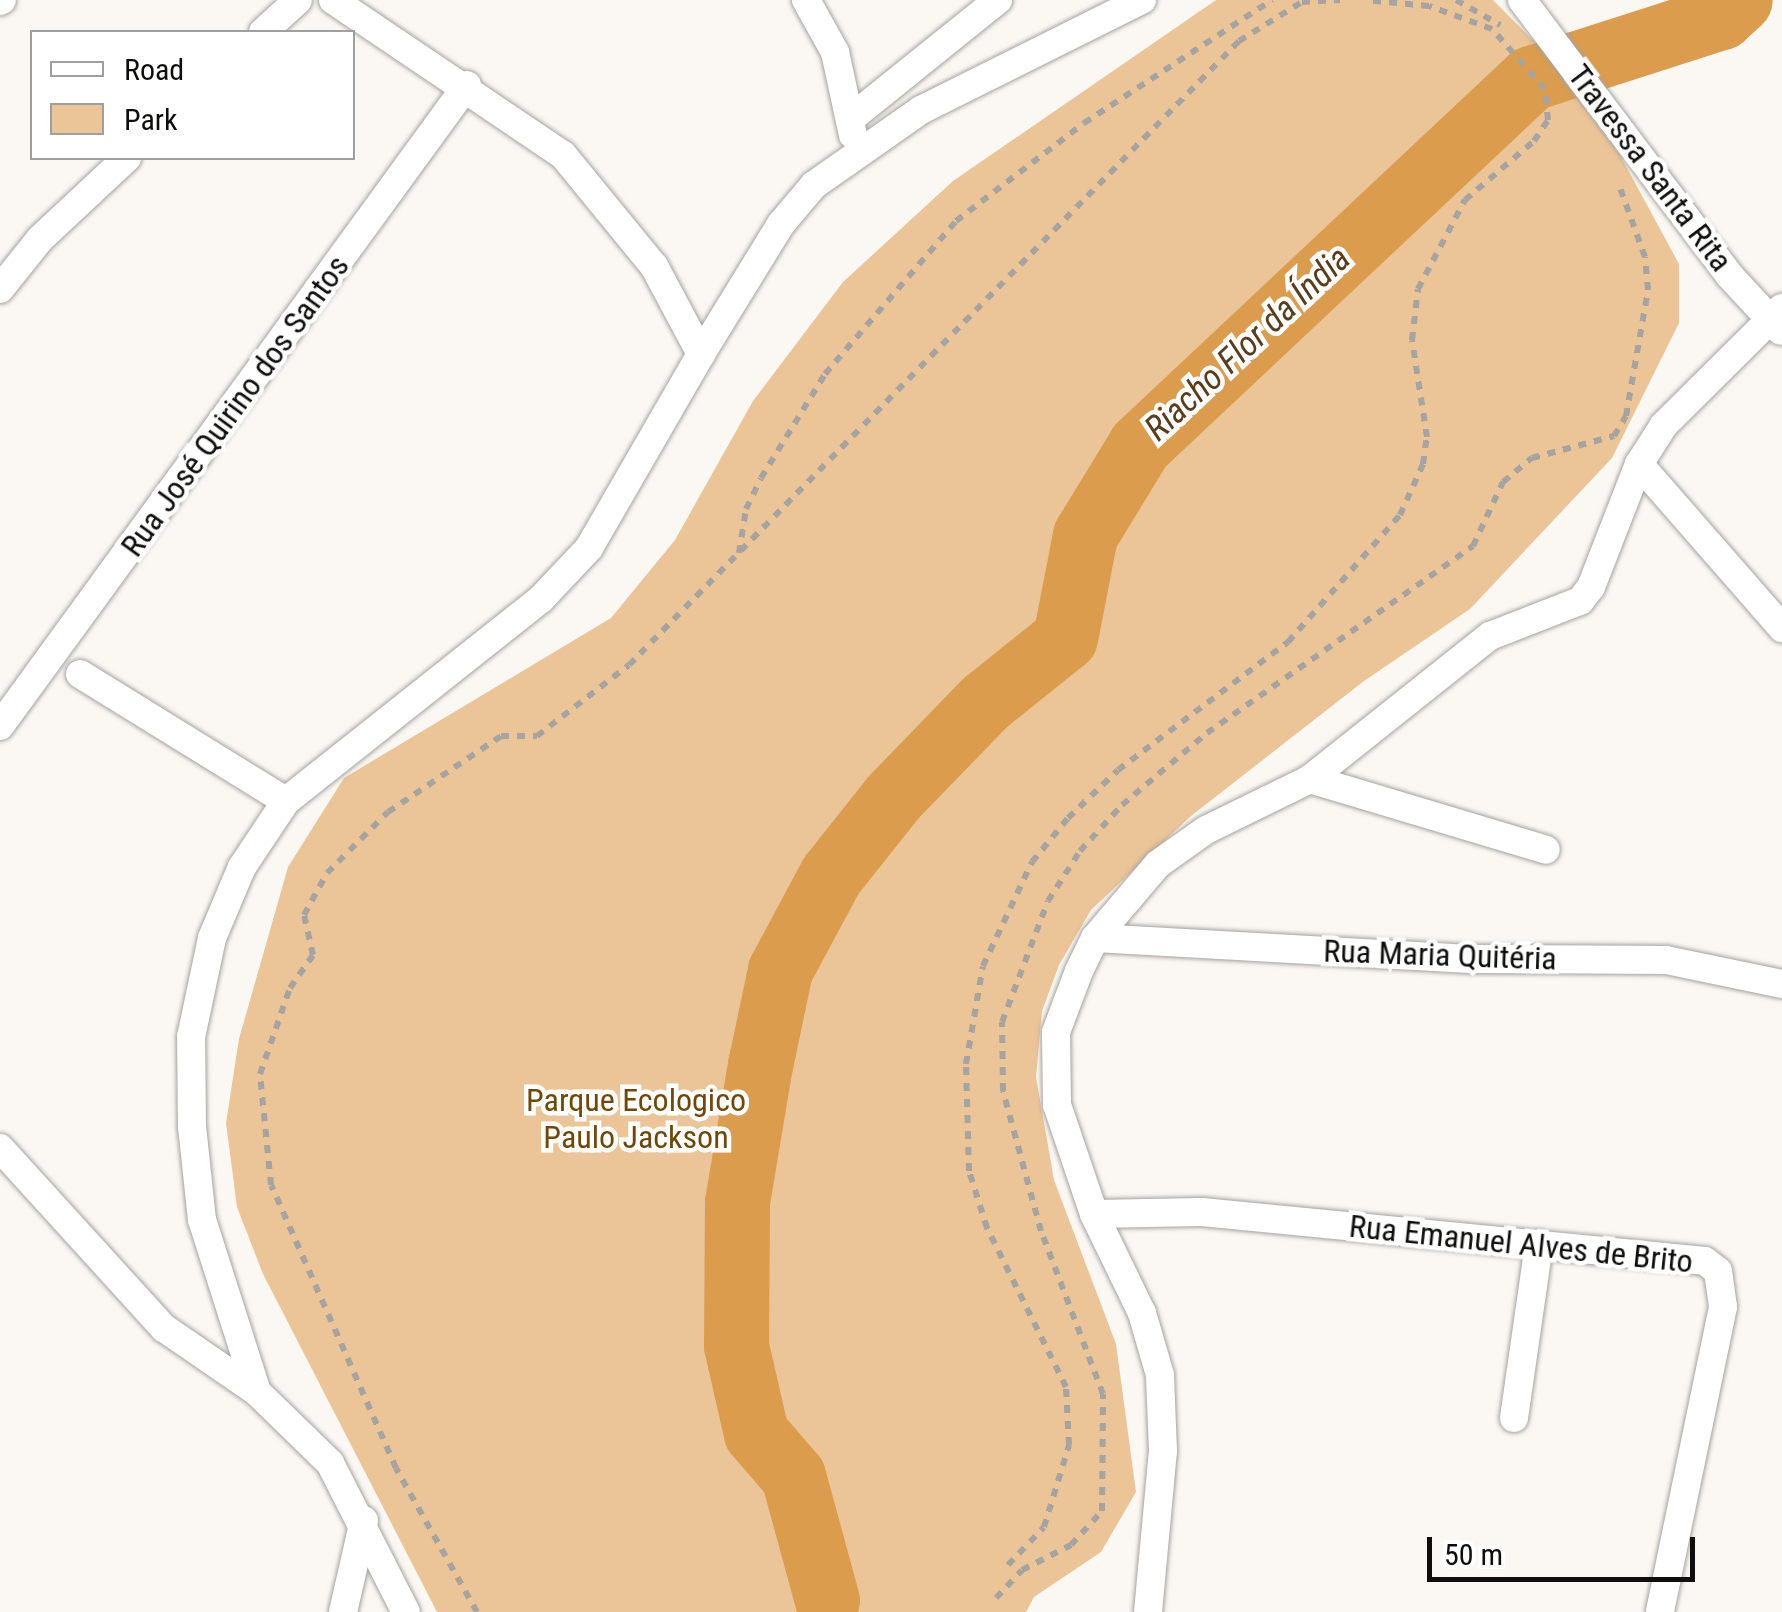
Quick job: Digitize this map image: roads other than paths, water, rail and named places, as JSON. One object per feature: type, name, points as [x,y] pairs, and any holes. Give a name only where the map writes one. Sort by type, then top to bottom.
[{"type":"street","points":[[265,30],[298,0]]},
{"type":"street","points":[[332,0],[467,84],[563,155],[605,201],[654,266],[700,354]]},
{"type":"street","points":[[806,0],[829,35],[856,151]]},
{"type":"street","points":[[850,119],[998,0]]},
{"type":"street","points":[[256,1392],[202,1220],[192,1127],[191,1037],[212,938],[242,868],[286,801],[541,599],[588,548],[700,354],[781,224],[814,185],[856,151],[920,110],[1142,0]]},
{"type":"street","name":"Travessa Santa Rita","points":[[1522,0],[1778,320]]},
{"type":"street","name":"Rua José Quirino dos Santos","points":[[0,726],[467,84]]},
{"type":"street","points":[[0,289],[40,239],[125,160]]},
{"type":"street","points":[[1148,1612],[1163,1450],[1160,1375],[1142,1313],[1094,1214],[1068,1148],[1053,1071],[1067,997],[1096,938],[1158,864],[1206,830],[1310,779],[1490,636],[1580,601],[1592,587],[1639,464],[1664,425],[1778,320]]},
{"type":"street","points":[[1639,464],[1782,628]]},
{"type":"street","points":[[80,674],[286,801]]},
{"type":"street","points":[[1310,779],[1546,850]]},
{"type":"street","name":"Rua Maria Quitéria","points":[[1096,938],[1474,959],[1666,960],[1782,984]]},
{"type":"street","points":[[0,1148],[104,1269],[164,1328],[256,1392],[330,1463],[364,1520],[406,1612]]},
{"type":"street","name":"Rua Emanuel Alves de Brito","points":[[1094,1214],[1202,1212],[1706,1262],[1718,1271],[1723,1308],[1660,1612]]},
{"type":"street","points":[[1514,1418],[1539,1244]]},
{"type":"street","points":[[343,1612],[364,1520]]},
{"type":"waterway","name":"Riacho Flor da Índia","points":[[827,1600],[793,1476],[756,1433],[736,1346],[737,1202],[760,1065],[780,970],[831,875],[893,797],[985,702],[1065,638],[1085,535],[1140,445],[1531,78],[1721,17],[1740,0]]},
{"type":"park label","name":"Parque Ecologico Paulo Jackson","points":[[636,1120]]}]
